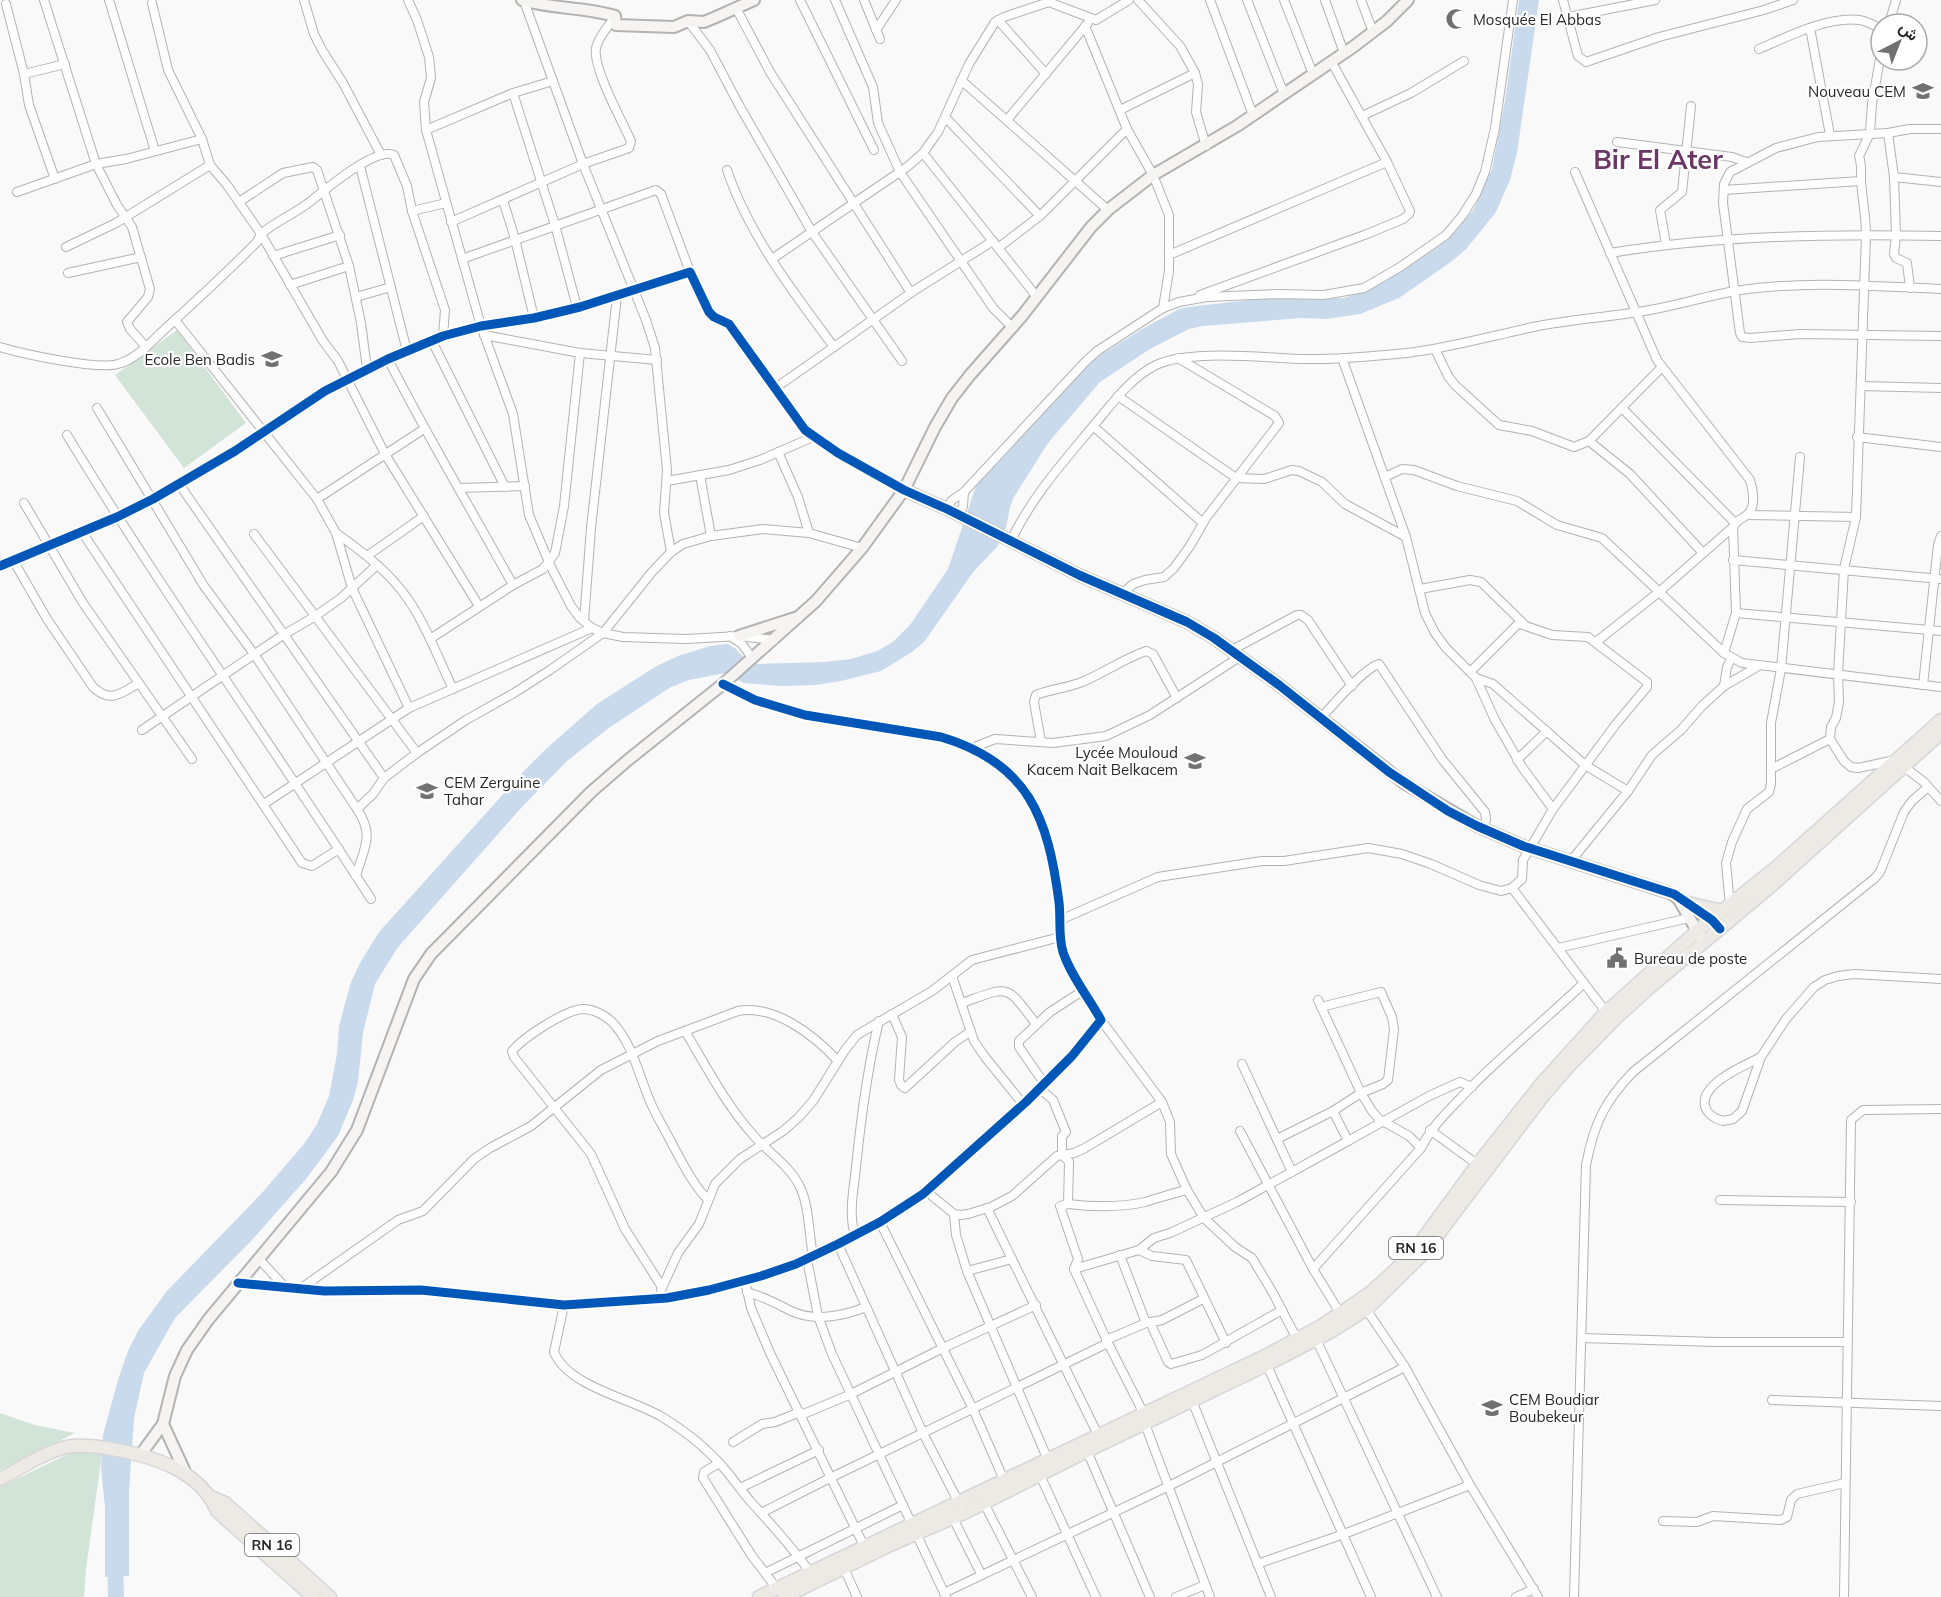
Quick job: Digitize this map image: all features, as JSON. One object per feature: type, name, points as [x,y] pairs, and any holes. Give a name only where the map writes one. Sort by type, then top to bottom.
[{"type":"main road","points":[[523,0],[615,16],[616,25],[674,27],[688,21],[704,21],[754,0]]},
{"type":"main road","points":[[138,1454],[163,1424],[175,1376],[187,1350],[208,1320],[331,1172],[357,1130],[411,988],[431,954],[591,792],[802,616],[862,548],[904,490],[934,427],[952,398],[1012,328],[1073,248],[1108,210],[1153,175],[1206,146],[1373,32],[1408,0]]},
{"type":"main road","points":[[904,490],[947,509],[1006,540],[1186,622],[1236,653],[1404,783],[1448,811],[1531,848],[1661,890],[1681,899],[1716,925]]},
{"type":"main road","points":[[735,636],[802,616]]},
{"type":"main road","name":"RN 16","points":[[1482,1168],[1542,1083],[1606,1012],[1697,931],[1716,925],[1899,764],[1941,720]]},
{"type":"main road","name":"RN 16","points":[[759,1597],[781,1593],[914,1529],[984,1503],[1190,1396],[1316,1339],[1363,1305],[1414,1251],[1567,1068],[1641,996],[1704,943],[1726,908],[1899,764],[1941,733]]},
{"type":"main road","points":[[1681,899],[1726,908]]},
{"type":"main road","points":[[1681,899],[1704,943]]},
{"type":"main road","name":"RN 16","points":[[1265,1361],[1340,1313],[1363,1305]]},
{"type":"main road","name":"RN 16","points":[[958,1511],[1004,1480],[1098,1435],[1144,1419]]},
{"type":"main road","points":[[163,1424],[187,1476]]},
{"type":"main road","name":"RN 16","points":[[0,1479],[65,1448],[93,1446],[138,1454],[165,1464],[187,1476],[211,1497],[225,1503],[330,1597]]},
{"type":"main road","name":"RN 16","points":[[211,1497],[217,1511],[313,1597]]},
{"type":"main road","name":"RN 16","points":[[781,1593],[810,1572],[842,1563],[864,1546],[914,1529]]},
{"type":"street","points":[[44,0],[96,164],[117,205],[132,227],[141,257],[150,289],[148,297],[127,322],[130,329],[146,347]]},
{"type":"street","points":[[109,0],[155,151]]},
{"type":"street","points":[[304,0],[314,34],[381,154]]},
{"type":"street","points":[[408,0],[429,57],[431,78],[424,102],[426,130],[481,326],[513,414],[529,515],[549,563],[571,606],[592,628],[603,633],[642,639],[735,636],[774,640]]},
{"type":"street","points":[[523,0],[600,209],[649,329],[657,360],[667,481],[664,513],[671,552]]},
{"type":"street","points":[[800,0],[874,150]]},
{"type":"street","points":[[835,0],[873,87],[878,123],[900,172],[993,308],[1012,328]]},
{"type":"street","points":[[864,0],[880,39]]},
{"type":"street","points":[[876,30],[896,0]]},
{"type":"street","points":[[772,259],[900,172],[923,153],[938,132],[975,53],[998,20],[1041,2],[1053,2],[1091,19],[1101,18],[1129,0]]},
{"type":"street","points":[[1138,0],[1180,46],[1195,73],[1198,84],[1196,112],[1206,146]]},
{"type":"street","points":[[1210,0],[1253,115]]},
{"type":"street","points":[[1248,0],[1284,94]]},
{"type":"street","points":[[1284,0],[1313,74]]},
{"type":"street","points":[[1325,0],[1344,52]]},
{"type":"street","points":[[1361,0],[1373,32]]},
{"type":"street","points":[[1192,298],[1276,294],[1324,295],[1364,288],[1400,267],[1446,235],[1476,194],[1485,172],[1495,128],[1513,0]]},
{"type":"street","points":[[1563,0],[1578,56],[1586,62],[1659,37],[1764,10],[1792,0]]},
{"type":"street","points":[[1568,17],[1655,0]]},
{"type":"street","points":[[152,3],[168,70],[202,139],[210,165],[261,234],[323,341],[338,361],[385,454],[479,606]]},
{"type":"street","points":[[6,4],[24,74],[29,105],[55,179]]},
{"type":"street","points":[[736,8],[770,72],[911,293]]},
{"type":"street","points":[[451,222],[541,181],[629,148],[631,145],[595,57],[599,41],[615,16]]},
{"type":"street","points":[[1007,120],[1091,19]]},
{"type":"street","points":[[1759,49],[1810,28],[1853,19],[1869,23]]},
{"type":"street","points":[[998,20],[1046,74]]},
{"type":"street","points":[[688,21],[710,50],[812,232],[902,361]]},
{"type":"street","points":[[1086,26],[1127,129],[1153,175],[1169,215],[1169,271],[1162,308]]},
{"type":"street","points":[[1810,28],[1830,135]]},
{"type":"street","points":[[947,509],[951,501],[964,492],[1086,361],[1097,351],[1162,308],[1357,238],[1407,217],[1410,211],[1387,162],[1331,61]]},
{"type":"street","points":[[1362,116],[1412,93],[1464,61]]},
{"type":"street","points":[[24,74],[65,64]]},
{"type":"street","points":[[1878,72],[1870,134],[1859,156],[1862,166],[1861,181],[1866,235],[1857,437],[1856,517],[1844,569],[1838,710],[1831,727],[1830,739],[1839,754],[1851,767],[1899,764],[1928,787],[1941,801]]},
{"type":"street","points":[[1120,110],[1195,73]]},
{"type":"street","points":[[961,80],[1108,210]]},
{"type":"street","points":[[426,130],[513,93],[553,81]]},
{"type":"street","points":[[513,93],[555,225],[577,307]]},
{"type":"street","points":[[1666,244],[1660,210],[1682,192],[1691,106]]},
{"type":"street","points":[[945,117],[1039,215]]},
{"type":"street","points":[[774,389],[911,293],[995,244],[1039,215],[1127,129]]},
{"type":"street","points":[[1941,129],[1910,129],[1888,134],[1830,135],[1776,148],[1731,172],[1724,184],[1723,203],[1726,239],[1742,337],[1800,334],[1941,336]]},
{"type":"street","points":[[1888,134],[1894,177],[1896,235],[1894,254],[1896,258],[1907,262],[1910,288]]},
{"type":"street","points":[[17,192],[96,164],[202,139]]},
{"type":"street","points":[[1617,142],[1732,157],[1746,162]]},
{"type":"street","points":[[0,346],[70,362],[116,365],[125,362],[146,347],[175,320],[249,250],[271,225],[306,204],[360,166],[381,154],[389,153],[395,157],[407,186],[412,211],[446,310],[443,336]]},
{"type":"street","points":[[923,153],[1037,297]]},
{"type":"street","points":[[1169,255],[1387,162]]},
{"type":"street","points":[[66,247],[116,223],[210,165]]},
{"type":"street","points":[[360,166],[407,351]]},
{"type":"street","points":[[239,202],[283,173],[313,167],[317,170],[349,266],[367,369]]},
{"type":"street","points":[[727,170],[735,194],[759,241],[834,347]]},
{"type":"street","points":[[1575,172],[1635,312],[1662,367],[1747,474],[1752,487],[1752,505],[1747,515],[1659,592],[1596,642]]},
{"type":"street","points":[[1894,177],[1941,182]]},
{"type":"street","points":[[1724,190],[1861,181]]},
{"type":"street","points":[[462,259],[600,209],[656,190],[659,191],[690,272],[709,312],[729,324],[805,430],[838,453],[904,490]]},
{"type":"street","points":[[503,200],[534,318]]},
{"type":"street","points":[[412,211],[446,202]]},
{"type":"street","points":[[273,256],[340,235]]},
{"type":"street","points":[[1610,253],[1666,244],[1726,239],[1866,235],[1941,236]]},
{"type":"street","points":[[68,273],[141,257]]},
{"type":"street","points":[[290,285],[349,266]]},
{"type":"street","points":[[0,566],[117,517],[153,499],[325,391],[387,359],[443,336],[577,307],[690,272]]},
{"type":"street","points":[[1006,540],[1052,474],[1118,396],[1157,364],[1178,358],[1342,358],[1435,349],[1536,326],[1635,312],[1736,291],[1788,286],[1941,289]]},
{"type":"street","points":[[356,297],[391,287]]},
{"type":"street","points":[[584,621],[591,528],[616,296]]},
{"type":"street","points":[[175,320],[317,499],[336,533],[352,588],[409,708]]},
{"type":"street","points":[[484,335],[580,352],[657,360]]},
{"type":"street","points":[[432,341],[505,487]]},
{"type":"street","points":[[1435,349],[1455,385],[1499,425],[1532,431],[1574,447],[1589,441],[1662,367]]},
{"type":"street","points":[[429,639],[513,585],[543,569],[549,563],[558,545],[564,506],[580,352]]},
{"type":"street","points":[[1122,594],[1133,584],[1164,577],[1169,573],[1236,478],[1278,427],[1278,419],[1178,358]]},
{"type":"street","points":[[1342,358],[1406,537],[1425,613],[1435,633],[1473,675],[1517,760],[1554,809]]},
{"type":"street","points":[[387,359],[513,585]]},
{"type":"street","points":[[1861,386],[1941,388]]},
{"type":"street","points":[[1118,396],[1236,478],[1264,479],[1292,470],[1299,471],[1322,482],[1345,504],[1406,537]]},
{"type":"street","points":[[97,408],[204,585],[254,654],[365,822],[368,836],[356,876]]},
{"type":"street","points":[[1622,408],[1734,525],[1733,561],[1736,613],[1724,653]]},
{"type":"street","points":[[1093,426],[1203,523]]},
{"type":"street","points":[[317,499],[424,429]]},
{"type":"street","points":[[67,435],[117,517],[371,899]]},
{"type":"street","points":[[667,481],[729,470],[813,437]]},
{"type":"street","points":[[1857,437],[1941,447]]},
{"type":"street","points":[[1589,441],[1630,474],[1703,553]]},
{"type":"street","points":[[778,452],[798,497],[809,533]]},
{"type":"street","points":[[1726,908],[1726,863],[1729,852],[1747,809],[1768,792],[1771,784],[1771,723],[1781,669],[1787,616],[1800,457]]},
{"type":"street","points":[[1385,477],[1402,469],[1414,470],[1457,486],[1517,501],[1557,525],[1602,538],[1731,659],[1749,665],[1941,687]]},
{"type":"street","points":[[700,475],[711,536]]},
{"type":"street","points":[[179,484],[384,778]]},
{"type":"street","points":[[459,488],[525,486]]},
{"type":"street","points":[[962,517],[964,492]]},
{"type":"street","points":[[24,502],[83,603],[192,759]]},
{"type":"street","points":[[1747,515],[1856,517]]},
{"type":"street","points":[[367,556],[424,516]]},
{"type":"street","points":[[357,809],[373,794],[384,778],[417,753],[466,720],[550,670],[603,633],[623,606],[671,552],[683,544],[711,536],[755,529],[809,533],[862,548]]},
{"type":"street","points":[[82,532],[303,863],[312,866],[339,849]]},
{"type":"street","points":[[336,533],[377,565],[407,598],[453,689]]},
{"type":"street","points":[[254,534],[417,753]]},
{"type":"street","points":[[1923,685],[1938,579],[1938,546],[1941,536]]},
{"type":"street","points":[[13,561],[47,619],[93,687],[101,694],[114,696],[139,683]]},
{"type":"street","points":[[1733,561],[1938,579]]},
{"type":"street","points":[[142,729],[283,635],[314,617],[352,588],[377,565]]},
{"type":"street","points":[[1420,589],[1470,580],[1481,582],[1525,625]]},
{"type":"street","points":[[1736,613],[1787,616],[1930,632],[1941,631]]},
{"type":"street","points":[[972,748],[994,740],[1081,741],[1106,736],[1150,715],[1177,698],[1236,653],[1297,615],[1308,620],[1352,686]]},
{"type":"street","points":[[1060,920],[1158,877],[1262,861],[1284,861],[1368,849],[1402,854],[1479,885],[1501,891],[1512,888],[1522,879],[1523,860],[1554,809],[1585,765],[1648,685],[1646,680],[1584,635],[1552,635],[1525,625],[1517,625],[1473,675]]},
{"type":"street","points":[[264,804],[409,708],[592,628]]},
{"type":"street","points":[[735,636],[751,658]]},
{"type":"street","points":[[1041,742],[1034,702],[1036,695],[1080,683],[1126,658],[1146,651],[1153,654],[1177,698]]},
{"type":"street","points":[[1724,686],[1731,659]]},
{"type":"street","points":[[1321,718],[1377,663],[1381,665],[1442,759],[1485,812],[1484,829]]},
{"type":"street","points":[[1570,862],[1628,791],[1652,755],[1682,730],[1702,706],[1724,686],[1758,666]]},
{"type":"street","points":[[1473,675],[1493,684],[1585,765],[1628,791]]},
{"type":"street","points":[[726,681],[755,700],[805,715],[941,737],[972,748],[1014,777],[1035,807],[1046,833],[1060,920],[1060,936],[1066,960],[1101,1020],[1162,1102],[1170,1122],[1171,1154],[1187,1190],[1204,1218],[1235,1247],[1252,1258],[1297,1339]]},
{"type":"street","points":[[1517,760],[1547,731]]},
{"type":"street","points":[[1771,769],[1830,739]]},
{"type":"street","points":[[1574,1597],[1586,1165],[1595,1125],[1616,1089],[1654,1054],[1875,878],[1880,872],[1904,812],[1912,801],[1928,787]]},
{"type":"street","points":[[1512,888],[1606,1012]]},
{"type":"street","points":[[1558,948],[1689,918]]},
{"type":"street","points":[[656,1299],[678,1253],[699,1224],[715,1184],[729,1168],[762,1143],[783,1131],[807,1109],[851,1041],[925,995],[972,960],[1060,936]]},
{"type":"street","points":[[1761,1057],[1729,1074],[1711,1089],[1705,1104],[1711,1115],[1723,1121],[1737,1116],[1745,1103],[1761,1057],[1803,998],[1825,980],[1854,974],[1941,978]]},
{"type":"street","points":[[952,976],[974,1041],[1023,1104]]},
{"type":"street","points":[[1313,1269],[1421,1148],[1430,1130],[1472,1087],[1584,983]]},
{"type":"street","points":[[962,1003],[1005,990],[1018,1001],[1036,1024]]},
{"type":"street","points":[[1068,1204],[1069,1162],[1062,1154],[1062,1136],[1066,1132],[1053,1100],[1019,1047],[1019,1041],[1050,1012],[1084,990]]},
{"type":"street","points":[[1277,1139],[1333,1111],[1361,1093],[1383,1084],[1389,1078],[1390,1053],[1394,1034],[1392,1017],[1384,996],[1380,992],[1320,1004],[1361,1093],[1376,1115],[1409,1136],[1421,1148]]},
{"type":"street","points":[[300,1289],[398,1220],[423,1210],[474,1159],[531,1126],[589,1077],[631,1054],[685,1031],[738,1011],[750,1009],[767,1011],[812,1036],[838,1061]]},
{"type":"street","points":[[662,1287],[626,1229],[591,1154],[512,1054],[515,1048],[549,1023],[576,1011],[591,1010],[614,1023],[631,1054],[651,1104],[686,1172],[708,1200]]},
{"type":"street","points":[[892,1014],[903,1037],[899,1080],[905,1088],[955,1042],[971,1031]]},
{"type":"street","points":[[238,1283],[300,1289],[421,1290],[564,1305],[656,1299],[745,1281],[838,1244],[880,1222],[926,1191],[1042,1086],[1072,1056],[1101,1020]]},
{"type":"street","points":[[855,1235],[852,1216],[858,1151],[871,1056],[879,1022]]},
{"type":"street","points":[[685,1031],[726,1099],[755,1138],[797,1180],[802,1191],[818,1316],[849,1395],[945,1595],[1013,1559],[1167,1487],[1405,1367]]},
{"type":"street","points":[[1242,1064],[1292,1172]]},
{"type":"street","points":[[1074,1269],[1139,1250],[1154,1238],[1204,1218],[1269,1185],[1429,1096],[1460,1082],[1472,1087]]},
{"type":"street","points":[[926,1191],[954,1214],[961,1215],[987,1208],[1012,1196],[1052,1159],[1085,1148],[1162,1102]]},
{"type":"street","points":[[1844,1597],[1851,1120],[1863,1110],[1941,1109]]},
{"type":"street","points":[[1333,1111],[1348,1141]]},
{"type":"street","points":[[1430,1130],[1482,1168]]},
{"type":"street","points":[[1240,1131],[1313,1269],[1340,1313]]},
{"type":"street","points":[[1187,1190],[1121,1206],[1095,1208],[1068,1204],[1060,1206],[1078,1260],[1074,1269],[1144,1419],[1167,1487],[1210,1597]]},
{"type":"street","points":[[1720,1200],[1851,1202]]},
{"type":"street","points":[[987,1208],[1098,1435]]},
{"type":"street","points":[[954,1214],[956,1235],[967,1271],[1048,1460]]},
{"type":"street","points":[[880,1222],[973,1409],[1004,1480]]},
{"type":"street","points":[[838,1244],[958,1511],[981,1575]]},
{"type":"street","points":[[1139,1250],[1152,1256],[1186,1260],[1203,1299],[1226,1342]]},
{"type":"street","points":[[1120,1255],[1148,1323],[1171,1364],[1202,1355],[1282,1310]]},
{"type":"street","points":[[259,1258],[284,1286]]},
{"type":"street","points":[[967,1271],[1012,1259]]},
{"type":"street","points":[[745,1281],[751,1308],[770,1353],[864,1546]]},
{"type":"street","points":[[747,1292],[765,1297],[792,1312],[803,1315],[839,1316],[866,1307]]},
{"type":"street","points":[[761,1513],[878,1454],[1017,1389],[1107,1342],[1148,1323],[1162,1320],[1203,1299]]},
{"type":"street","points":[[564,1305],[554,1352],[563,1366],[602,1390],[661,1416],[705,1448],[799,1556],[810,1572]]},
{"type":"street","points":[[734,1442],[762,1424],[775,1422],[849,1395],[1036,1305]]},
{"type":"street","points":[[1363,1305],[1405,1367],[1470,1485],[1538,1597]]},
{"type":"street","points":[[1582,1338],[1716,1342],[1848,1342]]},
{"type":"street","points":[[1316,1339],[1437,1597]]},
{"type":"street","points":[[1265,1361],[1371,1597]]},
{"type":"street","points":[[1190,1396],[1271,1597]]},
{"type":"street","points":[[1772,1400],[1941,1406]]},
{"type":"street","points":[[740,1488],[819,1450]]},
{"type":"street","points":[[1087,1451],[1150,1597]]},
{"type":"street","points":[[718,1462],[704,1472],[703,1478],[752,1556],[781,1593]]},
{"type":"street","points":[[1040,1475],[1096,1597]]},
{"type":"street","points":[[1663,1521],[1696,1522],[1713,1516],[1781,1520],[1787,1517],[1791,1500],[1797,1494],[1845,1483]]},
{"type":"street","points":[[1257,1564],[1344,1534],[1470,1485]]},
{"type":"street","points":[[984,1503],[1032,1597]]},
{"type":"street","points":[[765,1573],[903,1506]]},
{"type":"street","points":[[842,1563],[857,1597]]},
{"type":"street","points":[[1176,1597],[1205,1584]]},
{"type":"street","points":[[1516,1597],[1534,1589]]},
{"type":"green space","points":[[177,330],[246,423],[184,468],[115,375]]},
{"type":"green space","points":[[0,1413],[35,1425],[75,1433],[0,1470]]},
{"type":"green space","points":[[70,1453],[102,1454],[84,1597],[0,1597],[0,1487]]},
{"type":"water","points":[[1519,0],[1539,0],[1517,153],[1510,180],[1496,212],[1467,248],[1455,259],[1399,298],[1360,314],[1326,319],[1302,318],[1203,326],[1189,329],[1150,349],[1100,382],[1048,443],[1014,497],[1006,528],[997,547],[974,571],[924,642],[912,652],[881,671],[816,685],[781,686],[744,683],[725,673],[689,680],[671,687],[610,727],[567,761],[522,807],[398,947],[375,984],[363,1033],[358,1082],[338,1136],[306,1179],[252,1240],[175,1318],[144,1373],[134,1418],[129,1492],[129,1576],[105,1577],[105,1507],[101,1468],[103,1435],[128,1351],[138,1331],[166,1292],[261,1194],[304,1144],[316,1126],[329,1096],[337,1054],[339,1026],[351,982],[379,932],[547,748],[597,704],[655,667],[678,656],[710,646],[727,644],[735,648],[743,657],[757,664],[851,659],[877,651],[893,642],[910,625],[948,569],[977,483],[1094,359],[1179,309],[1259,299],[1344,298],[1386,281],[1442,244],[1474,209],[1492,169],[1505,101]]},
{"type":"waterway","points":[[115,1555],[116,1597]]},
{"type":"cycle path","points":[[0,566],[117,517],[153,499],[235,451],[325,391],[388,359],[443,336],[481,326],[534,318],[580,307],[690,272],[709,312],[729,324],[805,430],[838,453],[904,490],[1079,575],[1187,622],[1214,638],[1279,685],[1389,772],[1448,811],[1523,846],[1674,894],[1712,920],[1720,929]]},
{"type":"cycle path","points":[[238,1283],[324,1291],[421,1290],[564,1305],[667,1298],[761,1276],[796,1264],[838,1244],[880,1222],[923,1194],[1026,1102],[1072,1056],[1101,1020],[1066,961],[1061,940],[1059,902],[1048,844],[1029,798],[1014,778],[995,762],[971,748],[941,737],[805,715],[755,700],[723,684]]},
{"type":"place","name":"Mosquée El Abbas","points":[[1456,19]]},
{"type":"place","name":"Nouveau CEM","points":[[1923,91]]},
{"type":"place","name":"Ecole Ben Badis","points":[[272,359]]},
{"type":"place","name":"Lycée Mouloud Kacem Nait Belkacem","points":[[1195,761]]},
{"type":"place","name":"CEM Zerguine Tahar","points":[[427,791]]},
{"type":"place","name":"Bureau de poste","points":[[1617,958]]},
{"type":"place","name":"CEM Boudiar Boubekeur","points":[[1492,1408]]},
{"type":"district","name":"Bir El Ater","points":[[1658,159]]}]
